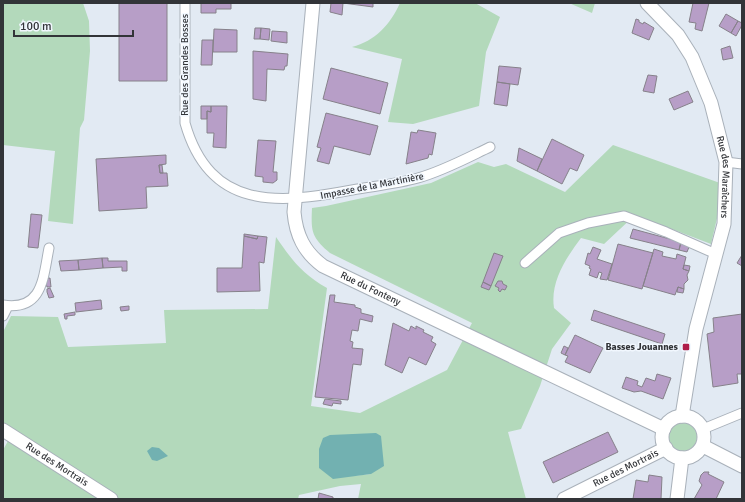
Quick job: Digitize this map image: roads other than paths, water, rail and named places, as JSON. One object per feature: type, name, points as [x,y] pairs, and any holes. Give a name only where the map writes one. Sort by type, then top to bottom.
[{"type":"street","name":"Rue des Grandes Bosses","points":[[185,3],[185,123],[191,142],[202,162],[224,184],[245,194],[295,199]]},
{"type":"street","name":"Rue du Fonteny","points":[[313,3],[295,199],[295,221],[297,233],[304,247],[324,266],[664,429]]},
{"type":"street","name":"Rue des Maraîchers","points":[[648,3],[678,34],[692,57],[711,104],[726,162],[724,224],[696,329],[682,416]]},
{"type":"street","name":"Impasse de la Martinière","points":[[295,199],[417,178],[437,172],[490,147]]},
{"type":"street","points":[[726,162],[742,164]]},
{"type":"street","points":[[526,263],[558,233],[588,223],[624,216],[666,232],[716,254]]},
{"type":"street","points":[[3,316],[5,306],[19,306],[33,300],[41,285],[49,248]]},
{"type":"street","points":[[703,429],[742,413]]},
{"type":"street","points":[[682,416],[692,418],[703,429],[703,446],[693,455],[682,458],[676,456],[666,448],[663,439],[664,429],[672,420],[682,416]]},
{"type":"street","name":"Rue des Mortrais","points":[[3,430],[111,499]]},
{"type":"street","points":[[703,446],[742,466]]},
{"type":"street","name":"Rue des Mortrais","points":[[564,499],[666,448]]},
{"type":"street","points":[[677,499],[682,458]]},
{"type":"place","name":"Basses Jouannes","points":[[686,347]]}]
